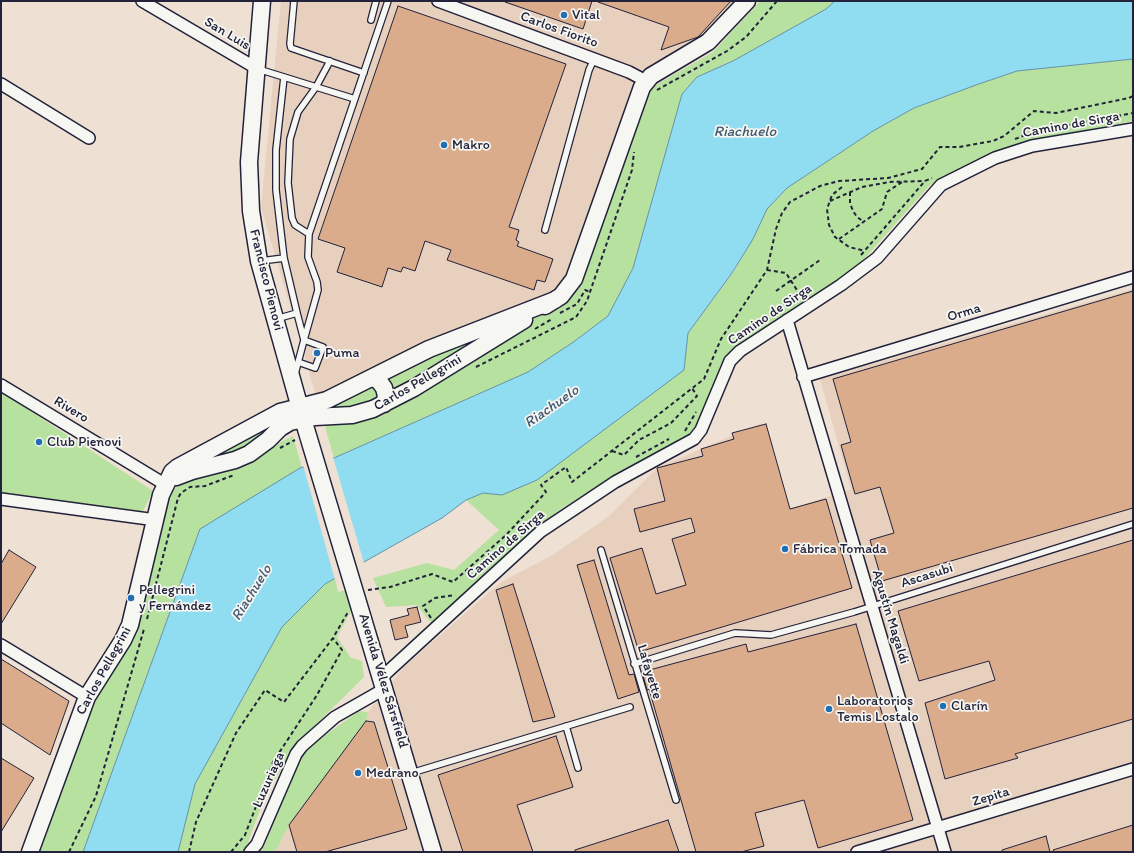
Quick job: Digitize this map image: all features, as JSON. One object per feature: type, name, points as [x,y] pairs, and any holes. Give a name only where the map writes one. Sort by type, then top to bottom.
[{"type":"street","name":"San Luis","points":[[142,1],[256,68]]},
{"type":"street","name":"Francisco Pienovi","points":[[262,1],[249,168],[251,211],[259,261],[274,319],[315,458]]},
{"type":"street","name":"Carlos Fiorito","points":[[438,1],[629,72],[646,81]]},
{"type":"street","name":"Carlos Pellegrini","points":[[30,852],[87,697],[123,640],[130,625],[161,495],[168,478],[178,467],[280,412],[352,415],[384,404],[405,393],[555,300],[566,291],[574,279],[638,93],[646,81],[657,72],[701,48],[748,1]]},
{"type":"street","points":[[1,84],[89,138]]},
{"type":"street","name":"Camino de Sirga","points":[[384,683],[540,532],[615,482],[694,439],[701,430],[730,361],[740,351],[841,286],[877,258],[941,185],[995,158],[1032,146],[1133,129]]},
{"type":"street","name":"Orma","points":[[803,377],[1133,277]]},
{"type":"street","name":"Carlos Pellegrini","points":[[166,485],[182,474],[244,456],[256,450],[285,425],[302,413],[429,349],[555,300]]},
{"type":"street","name":"Agustín Magaldi","points":[[787,320],[945,852]]},
{"type":"street","points":[[392,367],[391,375],[393,383],[398,389],[405,393]]},
{"type":"street","points":[[372,378],[379,381],[384,388],[386,396],[384,404]]},
{"type":"street","name":"Rivero","points":[[1,385],[166,485]]},
{"type":"street","points":[[236,436],[233,442],[234,452],[244,456]]},
{"type":"street","name":"Avenida Vélez Sársfield","points":[[315,458],[354,606],[384,683],[433,852]]},
{"type":"street","points":[[1,499],[156,520]]},
{"type":"street","points":[[1,645],[87,697]]},
{"type":"street","name":"Luzuriaga","points":[[250,852],[257,844],[296,754],[302,746],[335,717],[384,683]]},
{"type":"street","name":"Zepita","points":[[857,852],[1133,769]]},
{"type":"lane","points":[[294,1],[290,44],[291,48],[364,72]]},
{"type":"lane","points":[[371,20],[376,1]]},
{"type":"lane","points":[[293,382],[318,290],[317,282],[308,257],[309,234],[388,1]]},
{"type":"lane","points":[[545,230],[589,70],[594,59]]},
{"type":"lane","points":[[309,234],[295,225],[292,218],[288,189],[288,154],[290,139],[298,112],[316,87],[330,61]]},
{"type":"lane","points":[[256,68],[355,99]]},
{"type":"lane","points":[[284,77],[276,150],[276,190],[284,258],[304,340]]},
{"type":"lane","points":[[259,261],[284,258]]},
{"type":"lane","points":[[274,319],[297,313]]},
{"type":"lane","points":[[298,362],[315,368],[323,347],[304,340]]},
{"type":"lane","name":"Ascasubi","points":[[634,664],[735,634],[771,635],[871,607],[1133,524]]},
{"type":"lane","name":"Lafayette","points":[[601,550],[676,800]]},
{"type":"lane","points":[[410,773],[630,708]]},
{"type":"lane","points":[[566,726],[578,768]]},
{"type":"path","points":[[366,585],[368,590],[390,587],[432,574],[453,582],[506,535],[546,492],[541,485],[566,467],[572,482],[704,380],[721,340],[767,270],[776,230],[782,213],[790,202],[820,186],[839,181],[888,178],[922,169],[940,147],[978,145],[1004,136],[1034,111],[1056,113],[1133,96]]},
{"type":"path","points":[[888,178],[889,182]]},
{"type":"path","points":[[830,201],[862,187],[889,182],[925,182]]},
{"type":"path","points":[[839,240],[882,209],[887,192],[903,182]]},
{"type":"path","points":[[842,187],[832,195],[827,209],[829,225],[835,237],[839,240],[849,247],[865,251]]},
{"type":"path","points":[[850,192],[850,203],[853,211],[857,217],[864,222]]},
{"type":"path","points":[[776,291],[820,260]]},
{"type":"path","points":[[767,270],[786,273],[803,299]]},
{"type":"path","points":[[611,451],[624,455],[639,440],[670,423],[697,396],[692,388]]},
{"type":"path","points":[[189,852],[196,822],[236,733],[266,690],[284,702],[333,638],[354,606]]},
{"type":"path","points":[[231,852],[245,835],[273,762],[313,702],[342,650],[333,638]]},
{"type":"shaded area","points":[[281,1],[749,1],[646,90],[568,295],[525,322],[324,423],[261,207]]},
{"type":"shaded area","points":[[1133,289],[1133,852],[275,852],[289,825],[366,721],[368,712],[404,667],[501,582],[553,555],[609,516],[657,468],[761,423],[789,509],[851,489],[820,379]]},
{"type":"green space","points":[[760,1],[835,1],[826,9],[733,61],[697,77],[682,94],[633,268],[608,316],[572,343],[528,372],[334,458],[324,423],[410,394],[573,293],[584,277],[646,97],[651,89],[713,52]]},
{"type":"green space","points":[[1133,59],[1133,121],[1027,141],[988,156],[930,185],[857,267],[781,319],[752,336],[727,355],[720,366],[694,432],[613,476],[559,510],[431,623],[417,605],[386,607],[373,578],[427,563],[454,570],[499,530],[466,500],[483,493],[502,495],[684,370],[688,333],[735,270],[767,209],[787,188],[873,131],[914,108],[1017,71]]},
{"type":"green space","points":[[555,300],[405,393],[315,417],[268,440],[168,478],[178,467]]},
{"type":"green space","name":"Club Pienovi","points":[[1,392],[153,491],[142,513],[1,493]]},
{"type":"green space","points":[[293,436],[302,468],[200,529],[83,852],[40,852],[93,701],[140,622],[169,496],[179,483],[245,460]]},
{"type":"green space","points":[[335,578],[338,592],[347,590],[352,609],[337,637],[351,658],[362,661],[364,677],[295,745],[264,799],[246,848],[243,852],[178,852],[195,784],[282,627],[325,584]]},
{"type":"green space","points":[[359,711],[368,712],[366,721],[289,825],[275,852],[260,852],[264,847],[299,758],[306,749]]},
{"type":"water","name":"Riachuelo","points":[[835,1],[1133,1],[1133,59],[1017,71],[914,108],[873,131],[787,188],[767,209],[753,239],[732,273],[688,333],[684,370],[537,480],[502,495],[483,493],[466,500],[442,518],[325,584],[282,627],[195,784],[178,852],[83,852],[200,529],[300,468],[334,458],[528,372],[572,343],[608,316],[633,268],[682,94],[697,77],[733,61],[826,9]]},
{"type":"pier","points":[[333,457],[364,563],[335,580],[303,465]]},
{"type":"building","name":"Vital","points":[[505,1],[592,1],[583,29]]},
{"type":"building","points":[[731,1],[698,37],[661,50],[669,27],[598,2]]},
{"type":"building","name":"Makro","points":[[398,6],[566,64],[509,227],[519,230],[516,240],[519,242],[517,246],[553,259],[545,282],[537,280],[534,290],[447,260],[451,250],[425,241],[415,271],[403,267],[401,272],[388,268],[382,287],[337,272],[345,248],[318,239]]},
{"type":"building","points":[[1133,291],[1133,508],[882,581],[870,540],[894,533],[880,487],[855,494],[841,445],[851,442],[833,379]]},
{"type":"building","points":[[766,424],[790,509],[826,499],[852,588],[639,652],[610,558],[642,548],[656,594],[686,585],[672,539],[695,532],[691,518],[640,532],[634,509],[665,501],[657,468],[703,456],[701,449],[734,439],[732,433]]},
{"type":"building","points":[[1133,540],[1133,719],[1015,754],[1018,758],[945,779],[925,703],[995,680],[989,661],[919,681],[898,611]]},
{"type":"building","points":[[9,550],[36,567],[1,624],[1,564]]},
{"type":"building","points":[[594,560],[629,675],[634,674],[639,692],[618,699],[577,565]]},
{"type":"building","points":[[513,584],[555,717],[533,722],[496,590]]},
{"type":"building","points":[[417,607],[421,622],[405,626],[408,637],[395,640],[390,620],[409,615],[407,609]]},
{"type":"building","points":[[856,624],[913,820],[818,848],[804,800],[755,813],[764,846],[741,852],[696,852],[649,689],[647,690],[642,672],[746,644],[748,652]]},
{"type":"building","points":[[1,659],[69,701],[50,755],[1,723]]},
{"type":"building","name":"Medrano","points":[[366,721],[374,722],[407,829],[325,852],[297,852],[289,825]]},
{"type":"building","points":[[556,736],[573,787],[517,805],[533,852],[463,852],[438,775]]},
{"type":"building","points":[[1,758],[34,778],[1,832]]},
{"type":"building","points":[[668,820],[679,852],[575,852],[575,850]]},
{"type":"building","points":[[1133,825],[1133,852],[1054,852],[1053,850]]},
{"type":"building","points":[[1046,836],[1050,852],[1002,852],[1002,850]]},
{"type":"place","name":"Vital","points":[[564,15]]},
{"type":"place","name":"Makro","points":[[444,145]]},
{"type":"place","name":"Puma","points":[[317,353]]},
{"type":"place","name":"Club Pienovi","points":[[39,442]]},
{"type":"place","name":"Fábrica Tomada","points":[[785,549]]},
{"type":"place","name":"Pellegrini y Fernández","points":[[131,598]]},
{"type":"place","name":"Clarín","points":[[943,706]]},
{"type":"place","name":"Laboratorios Temis Lostalo","points":[[829,709]]},
{"type":"place","name":"Medrano","points":[[358,773]]}]
